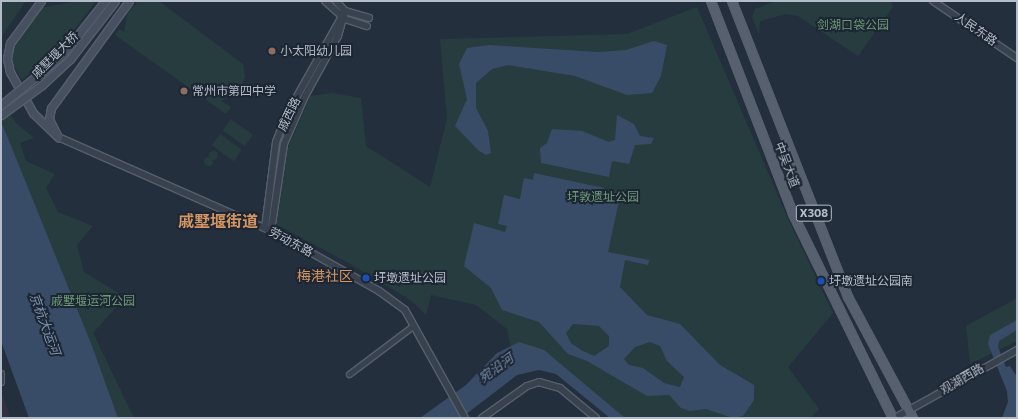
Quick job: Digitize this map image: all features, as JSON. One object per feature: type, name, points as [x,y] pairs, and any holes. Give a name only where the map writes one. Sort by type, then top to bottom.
[{"type":"main road","name":"戚墅堰大桥","points":[[1,105],[62,55],[105,1]]},
{"type":"main road","name":"戚墅堰大桥","points":[[1,115],[42,85],[70,60],[115,1]]},
{"type":"main road","points":[[58,137],[49,119],[51,108],[129,1]]},
{"type":"main road","name":"中吴大道","points":[[711,1],[792,214],[894,418]]},
{"type":"main road","name":"中吴大道","points":[[732,1],[848,297],[913,418]]},
{"type":"main road","points":[[38,2],[10,43],[7,59],[10,72],[33,114],[58,137]]},
{"type":"street","points":[[325,1],[343,18],[367,26]]},
{"type":"street","points":[[336,1],[345,11],[369,18]]},
{"type":"street","name":"人民东路","points":[[933,1],[1017,58]]},
{"type":"street","points":[[343,18],[345,11]]},
{"type":"street","name":"戚西路","points":[[268,230],[284,144],[343,18]]},
{"type":"street","name":"劳动东路","points":[[58,137],[268,230],[379,291],[405,310],[465,418]]},
{"type":"street","points":[[349,374],[414,325]]},
{"type":"street","name":"观湖西路","points":[[894,418],[992,362],[1017,350]]},
{"type":"street","points":[[1,373],[2,381]]},
{"type":"street","points":[[482,418],[527,386],[539,382],[560,388],[596,418]]},
{"type":"shaded area","points":[[1,392],[11,418],[1,418]]},
{"type":"green space","points":[[1,1],[26,1],[1,37]]},
{"type":"green space","points":[[79,1],[96,1],[64,43],[22,80],[12,63],[14,44],[39,8]]},
{"type":"green space","points":[[159,1],[243,64],[245,77],[240,89],[221,101],[231,107],[226,114],[115,35],[119,29],[124,32],[127,14],[137,2]]},
{"type":"green space","name":"剑湖口袋公园","points":[[776,1],[891,1],[893,7],[858,56],[798,16],[786,14],[760,21],[759,34],[752,17],[755,9]]},
{"type":"green space","name":"圩敦遗址公园","points":[[697,7],[788,219],[833,313],[788,367],[819,409],[811,418],[620,418],[539,358],[514,364],[507,329],[476,305],[431,295],[426,315],[412,301],[347,262],[277,225],[275,216],[286,153],[310,96],[332,93],[361,98],[366,146],[430,187],[447,118],[440,39],[627,34]]},
{"type":"green space","name":"戚墅堰运河公园","points":[[1,99],[15,122],[34,138],[20,143],[26,161],[55,174],[46,188],[58,212],[93,226],[77,245],[84,272],[125,297],[93,333],[134,418],[118,418],[1,120]]},
{"type":"green space","points":[[231,119],[253,135],[245,146],[223,130]]},
{"type":"green space","points":[[220,134],[242,150],[234,161],[212,145]]},
{"type":"green space","points":[[213,150],[218,155],[213,160],[208,155]]},
{"type":"green space","points":[[208,156],[213,161],[208,166],[203,161]]},
{"type":"green space","points":[[1017,298],[1017,341],[970,364],[966,326]]},
{"type":"water","points":[[654,41],[667,45],[661,76],[652,93],[627,95],[575,76],[508,65],[492,69],[476,83],[476,108],[488,131],[491,153],[486,155],[478,150],[455,126],[467,99],[459,64],[467,48],[489,45],[598,52],[626,50]]},
{"type":"water","points":[[617,115],[634,124],[640,136],[654,138],[651,144],[635,145],[629,164],[612,161],[609,177],[541,163],[540,148],[547,143],[552,129],[582,131],[609,142],[615,140]]},
{"type":"water","name":"京杭大运河","points":[[1,121],[92,346],[118,418],[29,418],[1,341]]},
{"type":"water","points":[[534,173],[604,188],[603,192],[620,196],[608,252],[649,260],[648,265],[625,260],[620,287],[647,315],[680,324],[720,365],[754,385],[754,400],[743,416],[733,418],[706,409],[690,411],[681,408],[669,395],[647,396],[587,361],[568,354],[539,322],[502,310],[491,288],[464,266],[474,223],[505,232],[507,226],[498,224],[504,195],[520,199],[524,178],[533,180]],"holes":[[[573,324],[599,326],[609,336],[609,346],[594,356],[581,350],[571,343],[566,333]],[[650,342],[660,346],[667,361],[684,377],[680,387],[664,383],[643,368],[629,365],[624,359],[635,347]]]},
{"type":"water","points":[[1017,320],[1017,330],[999,341],[998,347],[1006,367],[1010,366],[1017,377],[1017,418],[1002,418],[1008,402],[1007,391],[988,344],[990,335]]},
{"type":"water","name":"宛沿河","points":[[519,342],[544,350],[625,418],[610,418],[556,374],[539,370],[517,375],[461,418],[420,418],[466,385],[497,353]]},
{"type":"place","name":"小太阳幼儿园","points":[[272,51]]},
{"type":"place","name":"常州市第四中学","points":[[184,91]]},
{"type":"place","name":"圩墩遗址公园","points":[[366,278]]},
{"type":"place","name":"圩墩遗址公园南","points":[[821,281]]},
{"type":"district","name":"戚墅堰街道","points":[[218,221]]},
{"type":"district","name":"梅港社区","points":[[325,276]]}]
